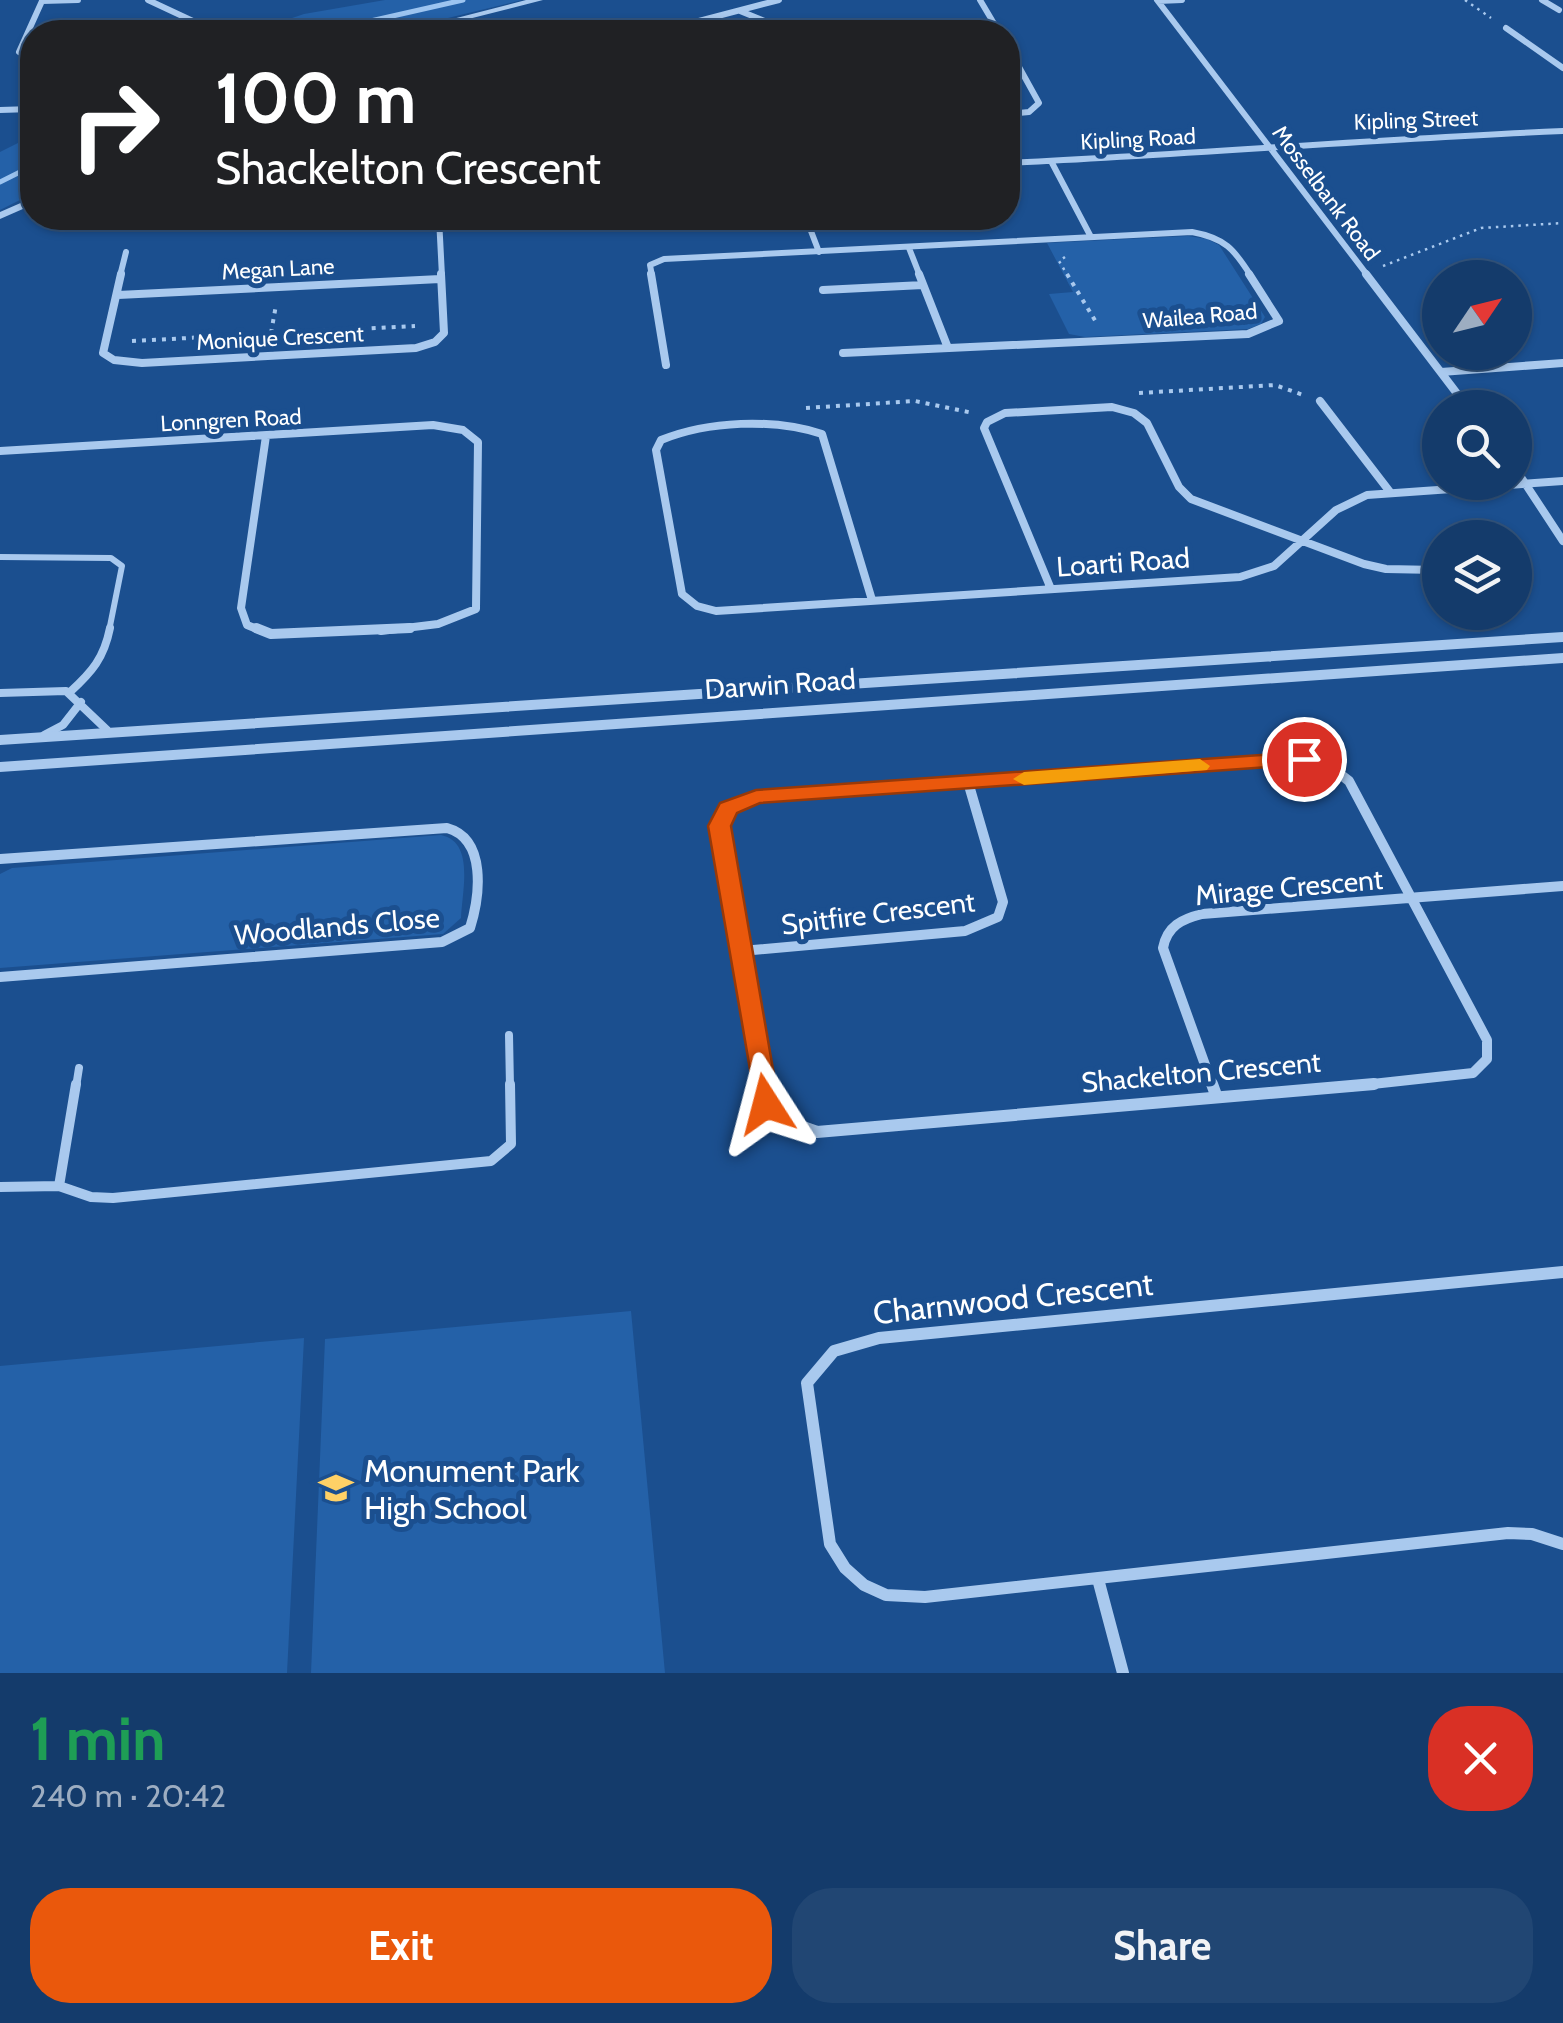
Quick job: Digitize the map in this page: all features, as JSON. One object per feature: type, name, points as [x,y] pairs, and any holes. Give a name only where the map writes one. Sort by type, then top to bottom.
[{"type":"street","points":[[42,1],[78,0]]},
{"type":"street","points":[[148,0],[192,20]]},
{"type":"street","points":[[456,20],[538,0]]},
{"type":"street","points":[[702,20],[779,0]]},
{"type":"street","points":[[1157,0],[1182,0]]},
{"type":"street","name":"Mosselbank Road","points":[[1157,0],[1454,390]]},
{"type":"street","points":[[1542,0],[1559,10]]},
{"type":"street","points":[[740,10],[764,20]]},
{"type":"street","points":[[1506,28],[1563,68]]},
{"type":"street","points":[[1020,69],[1040,103],[1029,112],[1020,113]]},
{"type":"street","name":"Kipling Street","points":[[1271,150],[1322,142],[1563,131]]},
{"type":"street","name":"Kipling Road","points":[[1020,163],[1271,150]]},
{"type":"street","points":[[666,365],[650,265],[664,259],[1092,237],[1050,162]]},
{"type":"street","points":[[439,230],[444,325]]},
{"type":"street","points":[[811,230],[819,252]]},
{"type":"street","name":"Wailea Road","points":[[843,353],[1248,334],[1279,321],[1230,245],[1215,236],[1192,232],[1092,237]]},
{"type":"street","points":[[909,248],[948,348]]},
{"type":"street","points":[[104,342],[126,252]]},
{"type":"street","name":"Megan Lane","points":[[118,296],[440,279]]},
{"type":"street","points":[[822,290],[923,285]]},
{"type":"street","name":"Monique Crescent","points":[[104,342],[103,353],[120,362],[267,356],[416,348],[440,338],[444,325]]},
{"type":"street","points":[[1441,372],[1563,363]]},
{"type":"street","points":[[1320,400],[1390,492]]},
{"type":"street","points":[[1051,589],[984,428],[987,422],[1016,412],[1112,407],[1134,412],[1147,423],[1174,478],[1191,499],[1375,567],[1422,569]]},
{"type":"street","name":"Lonngren Road","points":[[0,451],[434,425],[463,430],[478,442],[476,608],[460,618],[430,626],[286,634],[258,630],[242,618],[266,436]]},
{"type":"street","name":"Loarti Road","points":[[872,600],[827,440],[814,430],[796,425],[688,430],[660,440],[656,450],[682,594],[697,606],[716,611],[1240,577],[1274,566],[1352,500],[1422,490]]},
{"type":"street","name":"Loarti Road","points":[[1532,483],[1563,481]]},
{"type":"street","points":[[1532,492],[1562,535]]},
{"type":"street","name":"Darwin Road","points":[[0,740],[1563,637]]},
{"type":"street","name":"Darwin Road","points":[[0,767],[1563,658]]},
{"type":"street","name":"Shackelton Crescent","points":[[1316,760],[1336,768],[1349,781],[1487,1040],[1487,1059],[1482,1066],[1450,1078],[817,1132],[772,1116],[766,1104],[720,826],[728,808],[756,797],[968,782],[1316,760]]},
{"type":"street","name":"Spitfire Crescent","points":[[742,951],[964,931],[998,917],[1003,902],[968,782]]},
{"type":"street","name":"Woodlands Close","points":[[0,859],[447,828],[468,837],[474,848],[475,913],[470,928],[442,942],[0,977]]},
{"type":"street","points":[[1412,898],[1563,886]]},
{"type":"street","name":"Mirage Crescent","points":[[1216,1095],[1164,948],[1168,931],[1182,920],[1202,914],[1412,898]]},
{"type":"street","name":"Charnwood Crescent","points":[[1563,1272],[878,1338],[834,1351],[807,1383],[830,1544],[845,1568],[864,1585],[886,1595],[926,1597],[1508,1534],[1532,1534],[1563,1544]]},
{"type":"street","points":[[1098,1579],[1123,1673]]},
{"type":"lane","points":[[0,557],[111,558],[122,566],[105,652],[95,669],[70,692],[0,693]]},
{"type":"lane","points":[[70,692],[94,723],[128,734]]},
{"type":"lane","points":[[34,739],[63,725],[81,702]]},
{"type":"lane","points":[[0,1186],[60,1186],[91,1197],[112,1198],[491,1161],[511,1144],[509,1034]]},
{"type":"lane","points":[[60,1186],[79,1068]]},
{"type":"path","points":[[1465,0],[1506,28]]},
{"type":"path","points":[[1364,271],[1481,228],[1563,223]]},
{"type":"path","points":[[1092,237],[1058,262],[1108,341]]},
{"type":"path","points":[[267,356],[279,287]]},
{"type":"path","points":[[104,342],[444,325]]},
{"type":"path","points":[[1112,407],[1124,394],[1274,385],[1320,400]]},
{"type":"shaded area","points":[[385,0],[522,0],[440,20],[286,20]]},
{"type":"shaded area","points":[[20,142],[20,200],[0,210],[0,152]]},
{"type":"shaded area","points":[[1188,236],[1219,245],[1265,317],[1261,324],[1248,329],[1085,337],[1069,334],[1049,294],[1073,292],[1047,243]]},
{"type":"shaded area","points":[[441,835],[459,847],[464,869],[461,918],[443,934],[0,968],[0,874],[12,868]]},
{"type":"shaded area","points":[[631,1311],[665,1673],[311,1673],[325,1339]]},
{"type":"shaded area","points":[[304,1338],[287,1673],[0,1673],[0,1366]]},
{"type":"waterway","points":[[375,20],[463,0]]},
{"type":"waterway","points":[[0,182],[20,172]]},
{"type":"slow traffic","points":[[1024,779],[1200,766]]},
{"type":"place","name":"Monument Park High School","points":[[336,1488]]},
{"type":"route","points":[[766,1104],[720,826],[728,808],[756,797],[1304,759]]}]
